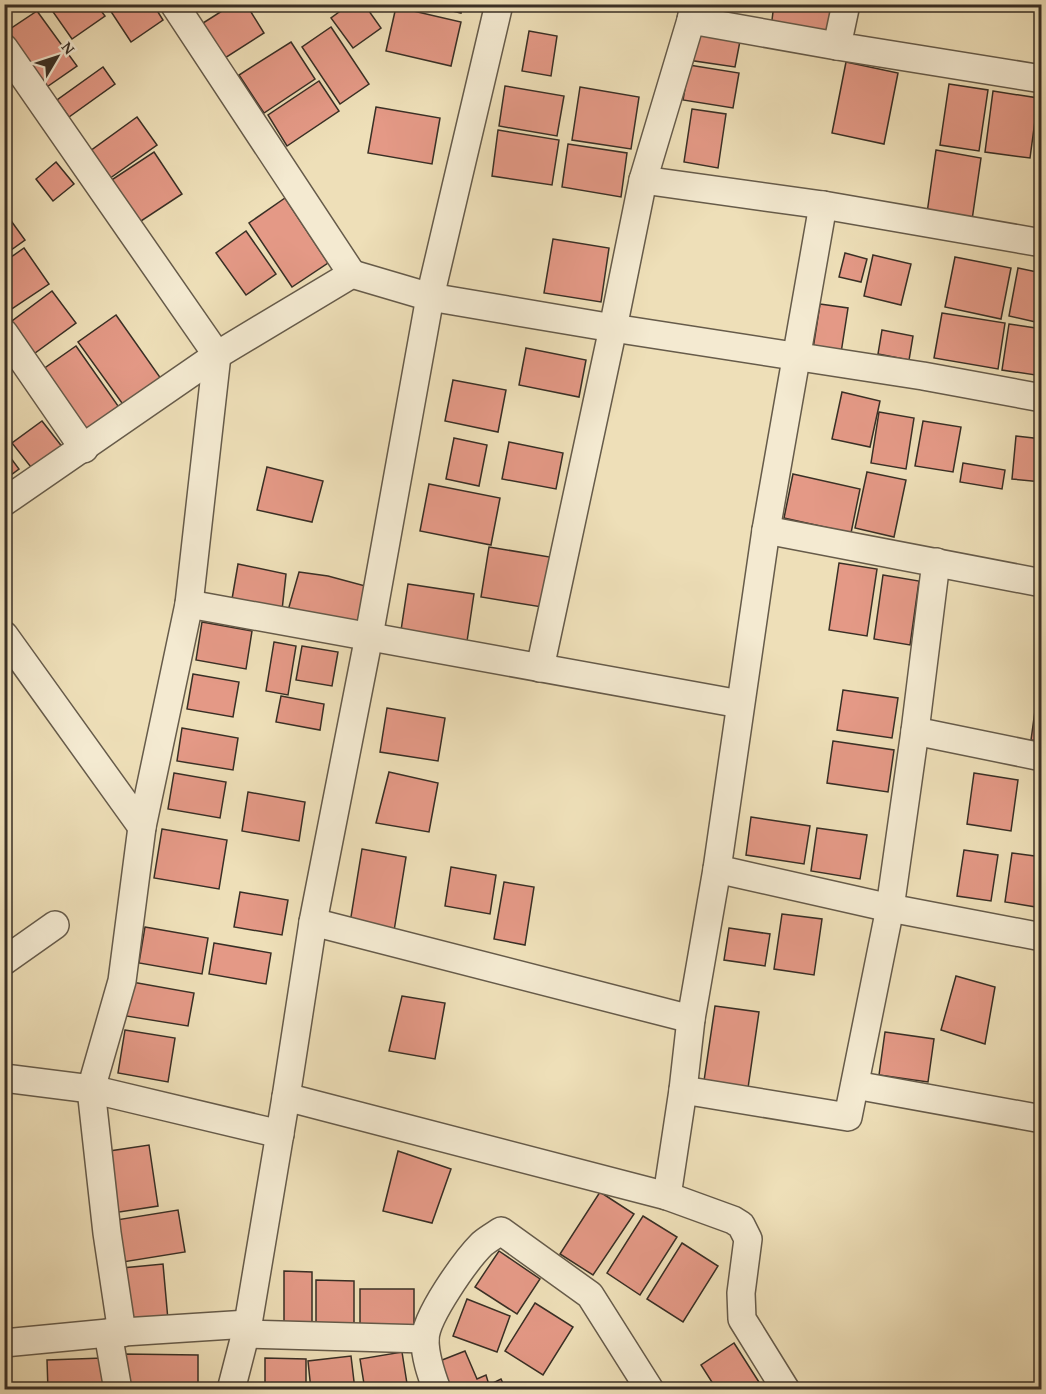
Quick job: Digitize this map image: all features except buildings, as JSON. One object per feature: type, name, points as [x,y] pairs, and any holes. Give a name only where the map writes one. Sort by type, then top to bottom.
[{"type":"street","points":[[174,4],[352,274],[430,297],[614,328],[796,355],[1041,398]]},
{"type":"street","points":[[231,1389],[247,1329],[313,922],[369,636],[430,297],[499,4]]},
{"type":"street","points":[[837,46],[846,4]]},
{"type":"street","points":[[540,668],[614,328],[643,180],[693,12],[837,46],[1041,80]]},
{"type":"street","points":[[4,48],[217,355],[189,604],[142,827],[122,981],[91,1089],[107,1233],[118,1389]]},
{"type":"street","points":[[643,180],[823,205],[1041,243]]},
{"type":"street","points":[[667,1196],[691,1018],[717,868],[766,530],[823,205]]},
{"type":"street","points":[[4,502],[84,449],[217,355],[352,274]]},
{"type":"street","points":[[4,333],[84,449]]},
{"type":"street","points":[[766,530],[1041,583]]},
{"type":"street","points":[[683,1090],[848,1117],[890,908],[936,562]]},
{"type":"street","points":[[189,604],[740,704]]},
{"type":"street","points":[[4,635],[142,827]]},
{"type":"street","points":[[915,731],[1041,757]]},
{"type":"street","points":[[717,868],[890,908],[1041,937]]},
{"type":"street","points":[[313,922],[691,1018]]},
{"type":"street","points":[[4,961],[55,924]]},
{"type":"street","points":[[4,1078],[91,1089],[280,1134]]},
{"type":"street","points":[[855,1085],[1041,1119]]},
{"type":"street","points":[[286,1097],[667,1196],[733,1220],[741,1225],[748,1239],[741,1293],[742,1319],[786,1389]]},
{"type":"street","points":[[438,1389],[430,1373],[425,1339],[429,1322],[463,1266],[483,1243],[501,1231],[590,1295],[650,1389]]},
{"type":"street","points":[[4,1343],[115,1333],[247,1329],[425,1339]]}]
